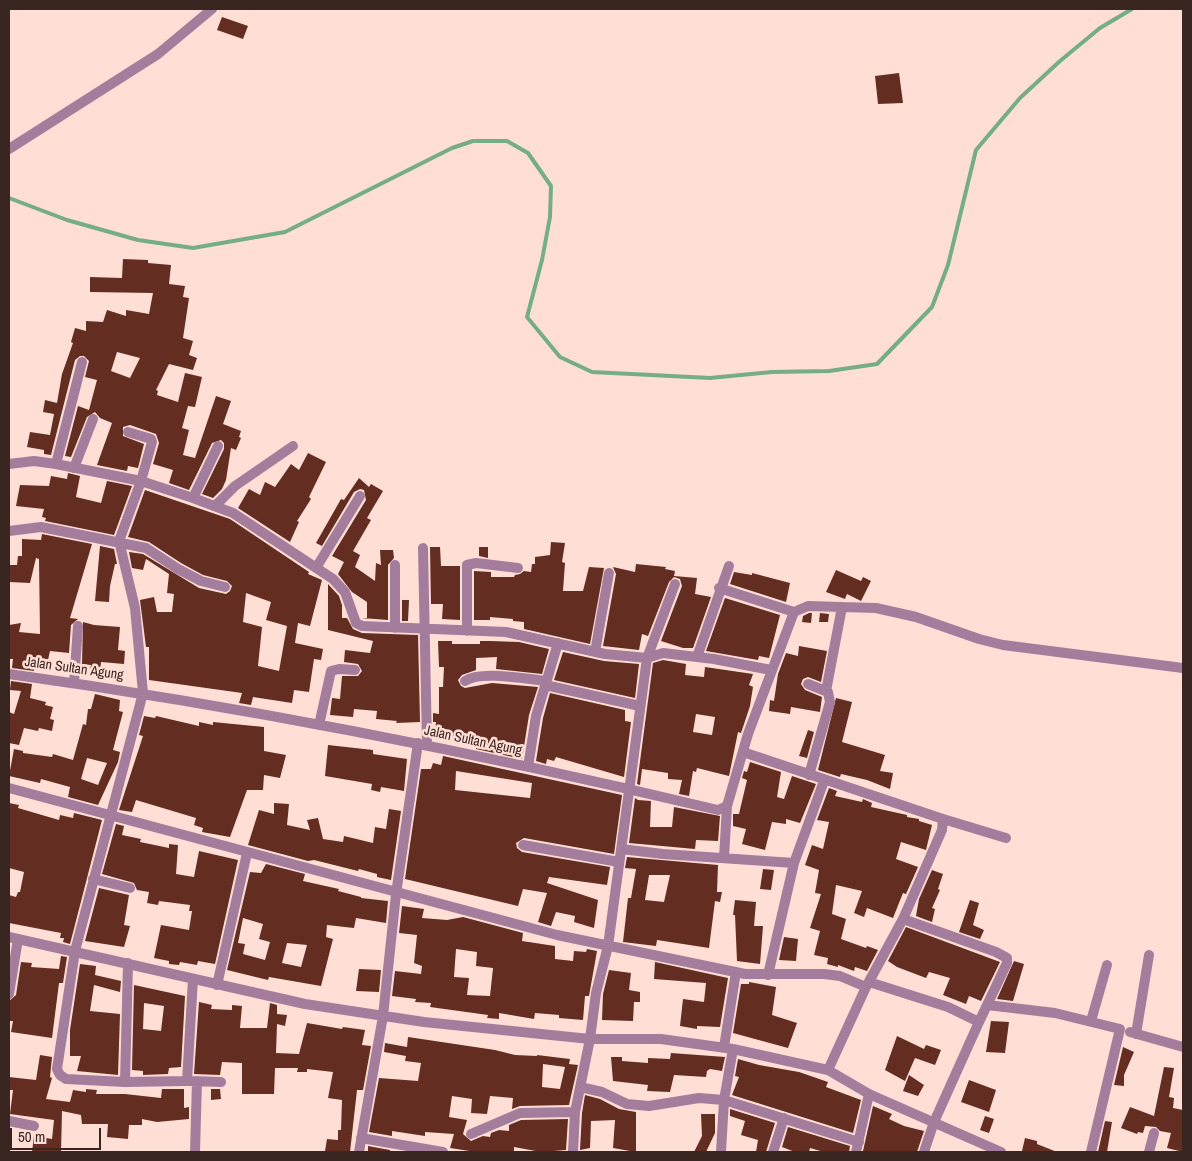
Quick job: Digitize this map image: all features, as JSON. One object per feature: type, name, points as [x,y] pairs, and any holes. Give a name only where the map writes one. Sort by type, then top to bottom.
[{"type":"street","points":[[9,149],[158,54],[212,9]]},
{"type":"street","points":[[56,464],[82,362]]},
{"type":"street","points":[[74,468],[93,419]]},
{"type":"street","points":[[128,432],[152,442],[141,481],[119,541],[135,608],[143,692],[75,951],[57,1069],[60,1075],[66,1079],[125,1082],[221,1082]]},
{"type":"street","points":[[193,498],[218,446]]},
{"type":"street","points":[[218,507],[235,486],[293,446]]},
{"type":"street","points":[[9,464],[34,461],[141,481],[234,514],[333,579],[345,592],[356,623],[362,626],[506,632],[595,652],[647,658],[663,653],[771,670]]},
{"type":"street","points":[[316,568],[360,496]]},
{"type":"street","points":[[9,531],[41,527],[119,541],[146,548],[178,569],[201,581],[225,587]]},
{"type":"street","points":[[359,1152],[383,1016],[396,894],[423,744],[426,629],[423,548]]},
{"type":"street","points":[[466,631],[467,565],[476,563],[518,568]]},
{"type":"street","points":[[395,565],[395,628]]},
{"type":"street","points":[[697,657],[719,588],[729,566]]},
{"type":"street","points":[[595,652],[609,573]]},
{"type":"street","points":[[572,1152],[575,1112],[590,1040],[596,993],[608,946],[647,658],[675,584]]},
{"type":"street","points":[[719,588],[794,612],[808,606],[876,608],[916,617],[979,640],[1003,645],[1183,668]]},
{"type":"street","points":[[826,691],[842,607]]},
{"type":"street","points":[[724,858],[727,806],[771,670],[794,612]]},
{"type":"street","points":[[74,683],[78,626]]},
{"type":"street","points":[[528,767],[536,716],[558,643]]},
{"type":"street","points":[[319,725],[331,671],[339,669],[355,670]]},
{"type":"street","name":"Jalan Sultan Agung","points":[[9,674],[143,692],[423,744],[718,810],[727,806]]},
{"type":"street","points":[[465,681],[475,676],[489,676],[546,683],[640,706]]},
{"type":"street","points":[[808,684],[826,691],[830,696],[830,702],[809,775]]},
{"type":"street","points":[[743,752],[824,781],[1006,838]]},
{"type":"street","points":[[768,975],[794,862],[824,781]]},
{"type":"street","points":[[9,788],[112,814],[396,894],[557,935],[736,972],[768,975],[824,974],[840,976],[948,1007],[979,1022]]},
{"type":"street","points":[[828,1070],[868,984],[903,919],[942,830],[943,819]]},
{"type":"street","points":[[523,845],[619,862]]},
{"type":"street","points":[[621,849],[794,862]]},
{"type":"street","points":[[217,985],[246,853]]},
{"type":"street","points":[[93,879],[130,888]]},
{"type":"street","points":[[903,919],[996,952],[1007,958],[1007,963],[934,1122],[924,1152]]},
{"type":"street","points":[[9,994],[13,938],[305,1004],[383,1016],[590,1040],[661,1039],[729,1048],[828,1070],[869,1094],[1002,1152]]},
{"type":"street","points":[[1136,1034],[1149,955]]},
{"type":"street","points":[[125,1082],[128,963]]},
{"type":"street","points":[[1091,1021],[1106,965]]},
{"type":"street","points":[[721,1152],[736,972]]},
{"type":"street","points":[[193,979],[192,1081],[195,1152]]},
{"type":"street","points":[[987,1005],[1055,1013],[1091,1021],[1183,1047]]},
{"type":"street","points":[[1091,1152],[1120,1029]]},
{"type":"street","points":[[580,1087],[602,1092],[627,1104],[649,1106],[699,1098],[724,1100],[859,1142]]},
{"type":"street","points":[[856,1152],[869,1094]]},
{"type":"street","points":[[471,1134],[520,1113],[575,1112]]},
{"type":"street","points":[[773,1152],[784,1118]]},
{"type":"street","points":[[9,1121],[34,1126]]},
{"type":"street","points":[[1149,1152],[1154,1133]]},
{"type":"street","points":[[361,1138],[443,1152]]},
{"type":"building","points":[[222,17],[248,26],[243,39],[217,30]]},
{"type":"building","points":[[899,73],[903,103],[878,104],[875,76]]},
{"type":"building","points":[[123,259],[148,260],[148,263],[171,265],[169,284],[185,286],[183,297],[189,298],[183,338],[193,341],[189,355],[197,358],[193,370],[169,364],[156,390],[158,391],[157,395],[178,402],[185,373],[202,377],[195,407],[188,406],[182,428],[189,430],[183,455],[195,458],[216,396],[231,401],[223,424],[241,431],[239,437],[241,438],[236,450],[231,448],[226,480],[222,489],[213,498],[202,494],[224,449],[224,443],[221,440],[212,443],[189,490],[169,483],[173,470],[153,464],[159,443],[156,434],[130,425],[123,427],[123,436],[144,444],[138,468],[128,466],[127,471],[97,465],[112,423],[100,418],[95,412],[87,417],[71,457],[65,456],[78,406],[89,410],[97,380],[85,377],[89,361],[84,356],[80,356],[75,360],[51,455],[44,454],[44,450],[27,447],[30,432],[50,435],[54,414],[43,412],[45,400],[57,403],[62,374],[73,343],[71,342],[75,328],[86,331],[86,321],[103,322],[107,310],[126,316],[126,310],[149,314],[153,293],[90,292],[90,277],[122,278]],"holes":[[[117,352],[140,358],[130,378],[111,371]]]},
{"type":"building","points":[[308,453],[326,462],[309,497],[311,499],[297,521],[299,522],[290,542],[238,508],[249,489],[260,495],[265,482],[275,487],[291,464],[299,470]]},
{"type":"building","points":[[68,473],[80,476],[76,497],[101,503],[107,481],[132,486],[114,535],[45,521],[46,518],[42,517],[44,509],[16,506],[20,485],[49,486],[51,476],[67,479]]},
{"type":"building","points":[[359,478],[369,487],[371,484],[383,491],[367,518],[371,520],[353,551],[360,555],[355,567],[375,581],[376,563],[381,565],[380,550],[393,550],[394,558],[388,565],[388,620],[367,618],[367,602],[352,592],[338,574],[344,562],[332,556],[366,500],[364,490],[360,489],[354,492],[322,546],[316,543],[341,499],[344,500]]},
{"type":"building","points":[[145,490],[230,519],[309,572],[308,574],[322,580],[310,626],[298,623],[295,643],[323,649],[321,660],[314,659],[309,692],[294,690],[292,703],[253,697],[251,705],[239,703],[242,693],[149,680],[149,647],[146,647],[140,600],[154,597],[157,612],[172,612],[174,594],[167,593],[169,574],[146,559],[143,570],[132,568],[129,552],[143,554],[199,588],[226,594],[232,586],[227,581],[203,575],[149,542],[128,537]],"holes":[[[246,593],[271,602],[266,620],[287,626],[279,671],[258,666],[262,627],[243,622]]]},
{"type":"building","points":[[42,534],[92,544],[70,618],[78,619],[71,625],[69,653],[50,651],[46,669],[34,667],[34,671],[12,668],[13,659],[9,659],[9,625],[21,623],[19,632],[40,634],[39,559],[36,558],[30,583],[9,582],[9,565],[17,565],[18,556],[22,556],[22,539],[41,540]]},
{"type":"building","points":[[551,542],[565,543],[562,562],[565,563],[563,591],[583,591],[589,567],[604,568],[590,644],[524,629],[524,622],[513,621],[513,619],[490,617],[490,620],[474,620],[474,571],[491,572],[491,577],[514,577],[524,571],[531,572],[532,564],[535,564],[535,557],[550,555]]},
{"type":"building","points":[[100,546],[114,549],[117,564],[115,564],[110,586],[109,602],[95,601]]},
{"type":"building","points":[[430,547],[440,547],[441,566],[460,566],[460,620],[442,619],[443,604],[431,604]]},
{"type":"building","points":[[479,547],[488,547],[488,558],[479,556]]},
{"type":"building","points":[[636,564],[666,567],[665,569],[675,571],[674,576],[697,578],[695,594],[711,597],[693,648],[683,648],[661,641],[682,586],[680,579],[674,577],[669,582],[648,636],[642,634],[639,650],[603,646],[616,574],[613,567],[635,572]]},
{"type":"building","points":[[836,570],[861,581],[863,577],[871,581],[861,601],[847,594],[845,599],[826,592]]},
{"type":"building","points":[[734,572],[752,575],[752,573],[790,583],[786,602],[730,584]]},
{"type":"building","points":[[328,584],[339,596],[342,605],[342,618],[347,618],[353,629],[362,633],[418,635],[420,722],[396,723],[397,721],[376,719],[377,711],[354,709],[353,717],[330,715],[332,698],[340,699],[342,676],[358,676],[362,671],[358,664],[344,662],[345,650],[370,653],[373,641],[328,630]]},
{"type":"building","points":[[725,598],[780,615],[769,658],[759,656],[758,660],[706,651]]},
{"type":"building","points":[[402,600],[409,600],[408,621],[402,621]]},
{"type":"building","points":[[812,613],[811,623],[802,622],[803,616]]},
{"type":"building","points":[[820,613],[829,614],[828,622],[819,622]]},
{"type":"building","points":[[83,622],[120,627],[118,650],[125,651],[124,664],[101,662],[100,671],[90,670],[91,665],[82,664]]},
{"type":"building","points":[[438,641],[452,641],[452,644],[480,644],[480,641],[519,642],[549,649],[542,674],[496,669],[497,657],[476,658],[476,670],[462,675],[458,680],[461,686],[465,688],[492,683],[538,687],[529,715],[522,759],[476,749],[476,737],[435,736],[436,722],[433,722],[433,713],[439,714],[439,687],[443,687],[444,667],[439,667]]},
{"type":"building","points":[[799,646],[827,651],[821,682],[808,677],[803,679],[801,684],[805,690],[822,697],[820,712],[791,707],[790,714],[769,711],[770,700],[774,701],[778,674],[786,653],[798,656]]},
{"type":"building","points":[[563,652],[604,661],[639,664],[635,698],[554,680]]},
{"type":"building","points":[[663,660],[686,664],[685,675],[704,677],[705,667],[753,674],[749,685],[753,687],[750,706],[741,733],[738,732],[729,776],[697,768],[696,772],[693,771],[689,796],[679,794],[682,780],[668,779],[668,773],[642,769],[640,785],[637,784],[653,663]],"holes":[[[696,714],[715,717],[712,735],[693,732]]]},
{"type":"building","points":[[11,681],[32,684],[30,698],[46,702],[45,705],[53,707],[50,719],[54,720],[52,731],[39,728],[38,731],[24,728],[19,745],[9,743],[9,712],[14,714],[21,691],[10,690]]},
{"type":"building","points":[[550,693],[625,710],[625,721],[631,722],[624,777],[556,757],[554,761],[547,759],[546,764],[536,761],[543,718]]},
{"type":"building","points":[[95,694],[120,700],[119,711],[123,712],[113,750],[120,752],[118,762],[98,805],[68,797],[70,787],[41,779],[40,783],[9,776],[14,749],[23,751],[23,753],[52,757],[53,754],[73,760],[83,724],[86,725],[88,709],[91,709]],"holes":[[[87,758],[107,763],[98,785],[81,779]]]},
{"type":"building","points":[[836,698],[852,702],[842,742],[885,755],[880,771],[893,773],[890,789],[867,780],[841,774],[840,777],[818,770]]},
{"type":"building","points":[[144,716],[155,718],[156,716],[199,726],[199,722],[213,725],[213,722],[264,727],[264,751],[286,755],[280,778],[264,775],[263,790],[247,790],[230,837],[202,832],[203,828],[194,825],[196,818],[136,800],[132,812],[119,810],[143,736],[139,735]]},
{"type":"building","points":[[808,730],[814,732],[807,758],[799,756]]},
{"type":"building","points":[[328,745],[373,750],[373,754],[407,759],[404,791],[381,787],[380,792],[371,790],[372,784],[325,776]]},
{"type":"building","points":[[443,756],[622,795],[614,854],[524,838],[516,843],[517,848],[522,852],[610,867],[607,885],[549,877],[547,883],[598,900],[594,928],[574,922],[575,916],[556,912],[551,926],[538,922],[547,893],[523,889],[518,906],[405,879],[421,769],[431,769],[433,763],[441,765]],"holes":[[[456,771],[532,783],[530,798],[455,790]]]},
{"type":"building","points":[[750,762],[781,772],[777,797],[784,799],[792,776],[816,784],[800,823],[786,819],[786,824],[772,822],[765,850],[742,844],[746,829],[733,826],[733,814],[739,814],[747,780],[742,778],[744,771],[747,772]]},
{"type":"building","points":[[829,788],[837,791],[835,796],[862,802],[863,799],[872,803],[871,807],[907,815],[907,817],[919,819],[919,821],[932,825],[926,850],[901,842],[896,859],[918,867],[906,894],[903,893],[893,918],[867,908],[864,917],[854,913],[862,891],[836,885],[832,914],[846,919],[841,939],[866,948],[867,946],[878,950],[867,971],[855,967],[854,971],[838,965],[838,967],[827,964],[828,958],[814,955],[820,931],[810,928],[821,894],[815,893],[819,870],[805,865],[812,845],[823,849],[829,822],[817,820]]},
{"type":"building","points":[[635,798],[651,801],[650,827],[672,827],[674,807],[720,816],[718,841],[696,840],[695,849],[629,843]]},
{"type":"building","points":[[9,803],[19,805],[18,808],[59,820],[60,815],[73,818],[74,813],[102,820],[70,944],[63,942],[64,938],[60,938],[61,933],[9,923],[9,895],[16,897],[18,892],[20,892],[24,872],[9,868]]},
{"type":"building","points":[[274,803],[289,804],[287,825],[310,830],[307,820],[318,818],[323,839],[343,842],[344,836],[373,843],[375,827],[386,829],[389,809],[401,811],[391,880],[377,877],[377,874],[359,869],[358,871],[314,860],[308,861],[248,845],[259,810],[274,814]]},
{"type":"building","points":[[116,824],[124,826],[122,835],[141,839],[140,842],[169,848],[169,844],[178,845],[176,874],[194,877],[199,851],[238,860],[215,964],[198,961],[197,965],[180,962],[179,965],[169,964],[169,961],[154,958],[161,925],[189,930],[192,911],[189,911],[190,905],[159,901],[158,905],[147,903],[149,892],[137,890],[134,883],[102,874]]},
{"type":"building","points":[[627,857],[718,865],[717,892],[722,892],[720,902],[715,901],[709,948],[657,940],[656,946],[623,942],[628,898],[631,898],[636,869],[625,868]],"holes":[[[649,875],[670,875],[664,902],[645,900]]]},
{"type":"building","points":[[266,864],[305,874],[303,881],[339,889],[338,891],[361,898],[388,901],[386,923],[356,918],[354,928],[327,925],[326,937],[333,939],[321,986],[269,977],[268,980],[227,970],[250,872],[261,873]],"holes":[[[243,918],[263,924],[259,939],[270,942],[265,960],[243,954],[245,944],[238,943]],[[287,943],[307,945],[301,967],[282,963]]]},
{"type":"building","points":[[763,869],[774,870],[771,890],[760,889]]},
{"type":"building","points":[[932,870],[943,874],[938,889],[940,890],[932,908],[935,909],[932,922],[916,916],[919,899]]},
{"type":"building","points":[[99,888],[129,895],[124,925],[130,926],[124,947],[85,941]]},
{"type":"building","points":[[735,900],[756,902],[754,926],[763,926],[760,964],[737,961],[735,915],[733,915]]},
{"type":"building","points":[[970,900],[979,903],[973,925],[984,930],[980,939],[959,932]]},
{"type":"building","points":[[402,906],[424,909],[422,918],[447,920],[463,917],[523,933],[522,941],[555,946],[555,959],[573,961],[574,951],[586,952],[587,949],[597,951],[589,996],[585,996],[583,1020],[535,1013],[534,1019],[499,1013],[499,1019],[487,1018],[488,1015],[430,1007],[431,1003],[415,1002],[416,999],[392,996],[395,971],[421,974],[422,966],[414,963],[417,935],[399,933]],"holes":[[[456,949],[477,952],[476,966],[493,968],[490,996],[467,995],[469,978],[454,977]]]},
{"type":"building","points":[[906,927],[1000,962],[981,1001],[969,996],[966,1004],[943,995],[950,978],[929,972],[926,978],[897,967],[888,961]]},
{"type":"building","points":[[784,937],[798,939],[796,961],[779,960]]},
{"type":"building","points":[[61,956],[67,957],[63,983],[59,983],[52,1038],[11,1032],[13,1021],[9,1021],[9,1001],[16,995],[21,962],[32,963],[31,967],[59,969]]},
{"type":"building","points":[[1014,961],[1024,964],[1013,1001],[997,999]]},
{"type":"building","points":[[655,962],[728,978],[720,1027],[697,1026],[697,1029],[680,1026],[683,999],[704,1002],[706,983],[654,979]]},
{"type":"building","points":[[80,964],[96,966],[95,975],[121,981],[120,992],[94,985],[90,1011],[120,1014],[118,1075],[77,1071],[81,1056],[70,1056],[70,1030]]},
{"type":"building","points":[[359,969],[381,970],[379,992],[356,991]]},
{"type":"building","points":[[609,970],[631,973],[629,990],[640,992],[640,1002],[634,1002],[633,1021],[602,1020],[603,994]]},
{"type":"building","points":[[749,982],[776,987],[772,1015],[797,1023],[788,1048],[733,1033],[741,984],[749,984]]},
{"type":"building","points":[[134,985],[185,996],[181,1067],[169,1068],[168,1074],[143,1075],[143,1071],[132,1070]],"holes":[[[144,1003],[164,1006],[161,1031],[143,1029]]]},
{"type":"building","points":[[199,1002],[212,1005],[211,1009],[232,1010],[232,1005],[242,1006],[240,1028],[267,1028],[270,1003],[277,1005],[277,1014],[287,1015],[285,1026],[277,1024],[276,1053],[299,1054],[307,1023],[342,1029],[343,1027],[365,1030],[362,1045],[371,1046],[363,1090],[357,1090],[350,1152],[325,1151],[327,1139],[338,1140],[338,1130],[341,1130],[342,1100],[328,1098],[333,1072],[307,1069],[307,1072],[297,1072],[298,1068],[275,1068],[274,1094],[242,1094],[242,1063],[222,1062],[220,1075],[194,1074]]},
{"type":"building","points":[[991,1021],[1009,1022],[1005,1053],[986,1052]]},
{"type":"building","points":[[897,1036],[924,1049],[926,1045],[941,1050],[935,1065],[915,1058],[905,1081],[885,1070]]},
{"type":"building","points":[[408,1037],[495,1050],[515,1055],[537,1055],[570,1059],[569,1064],[578,1065],[569,1105],[520,1106],[512,1109],[513,1098],[490,1096],[487,1114],[471,1113],[472,1099],[452,1096],[449,1117],[467,1120],[463,1134],[471,1141],[483,1136],[490,1137],[491,1133],[499,1130],[509,1131],[509,1125],[521,1120],[568,1119],[566,1150],[541,1152],[514,1147],[514,1152],[476,1152],[450,1148],[454,1134],[425,1132],[425,1136],[392,1131],[392,1136],[369,1132],[379,1078],[418,1081],[421,1063],[405,1061],[406,1056],[384,1052],[385,1043],[407,1047]],"holes":[[[543,1064],[565,1067],[560,1089],[542,1087]]]},
{"type":"building","points":[[1123,1047],[1134,1052],[1124,1075],[1124,1086],[1114,1085]]},
{"type":"building","points":[[671,1053],[725,1057],[722,1071],[710,1069],[707,1071],[706,1077],[674,1075],[670,1092],[647,1091],[648,1085],[613,1081],[611,1057],[622,1057],[622,1061],[648,1063],[648,1058],[670,1059]]},
{"type":"building","points":[[40,1055],[52,1057],[50,1077],[52,1078],[46,1099],[70,1102],[73,1090],[86,1092],[86,1089],[97,1090],[96,1094],[125,1094],[161,1098],[162,1089],[184,1089],[184,1108],[189,1107],[189,1119],[157,1122],[142,1119],[142,1125],[129,1125],[128,1139],[107,1137],[108,1124],[82,1124],[81,1115],[62,1111],[61,1152],[32,1152],[34,1136],[52,1139],[54,1120],[10,1114],[13,1090],[9,1090],[9,1077],[36,1080]]},
{"type":"building","points":[[738,1059],[799,1072],[828,1082],[826,1087],[861,1100],[853,1133],[732,1095],[739,1077],[735,1076]]},
{"type":"building","points":[[1164,1067],[1174,1068],[1169,1097],[1174,1098],[1173,1108],[1183,1110],[1183,1152],[1167,1148],[1171,1133],[1160,1131],[1156,1127],[1145,1126],[1143,1133],[1138,1132],[1137,1134],[1121,1128],[1130,1107],[1154,1116]]},
{"type":"building","points":[[909,1075],[924,1085],[918,1096],[903,1091]]},
{"type":"building","points":[[969,1080],[996,1090],[989,1112],[961,1102]]},
{"type":"building","points":[[211,1089],[220,1089],[221,1099],[211,1100]]},
{"type":"building","points":[[585,1095],[600,1099],[619,1109],[636,1112],[636,1152],[613,1148],[615,1120],[591,1121],[590,1148],[580,1150]]},
{"type":"building","points":[[873,1106],[892,1114],[889,1119],[904,1126],[924,1131],[917,1152],[863,1151]]},
{"type":"building","points":[[730,1109],[775,1123],[766,1152],[756,1152],[758,1140],[741,1135],[745,1121],[730,1116]]},
{"type":"building","points":[[701,1114],[715,1114],[715,1133],[706,1152],[694,1152],[702,1136]]},
{"type":"building","points":[[985,1116],[994,1119],[989,1133],[980,1130]]},
{"type":"building","points":[[1105,1121],[1112,1122],[1107,1152],[1098,1152]]},
{"type":"building","points":[[788,1127],[850,1146],[849,1152],[824,1152],[810,1148],[809,1152],[795,1152],[782,1147]]},
{"type":"building","points":[[1025,1138],[1037,1141],[1037,1144],[1057,1152],[1022,1151]]},
{"type":"building","points":[[368,1146],[390,1150],[390,1152],[368,1152]]},
{"type":"waterway","points":[[9,198],[67,220],[138,240],[193,248],[285,232],[452,148],[473,141],[507,141],[528,153],[551,186],[550,217],[542,260],[527,317],[560,357],[592,372],[710,378],[772,372],[829,371],[877,364],[932,307],[948,265],[976,150],[1020,98],[1060,61],[1100,28],[1132,9]]}]
